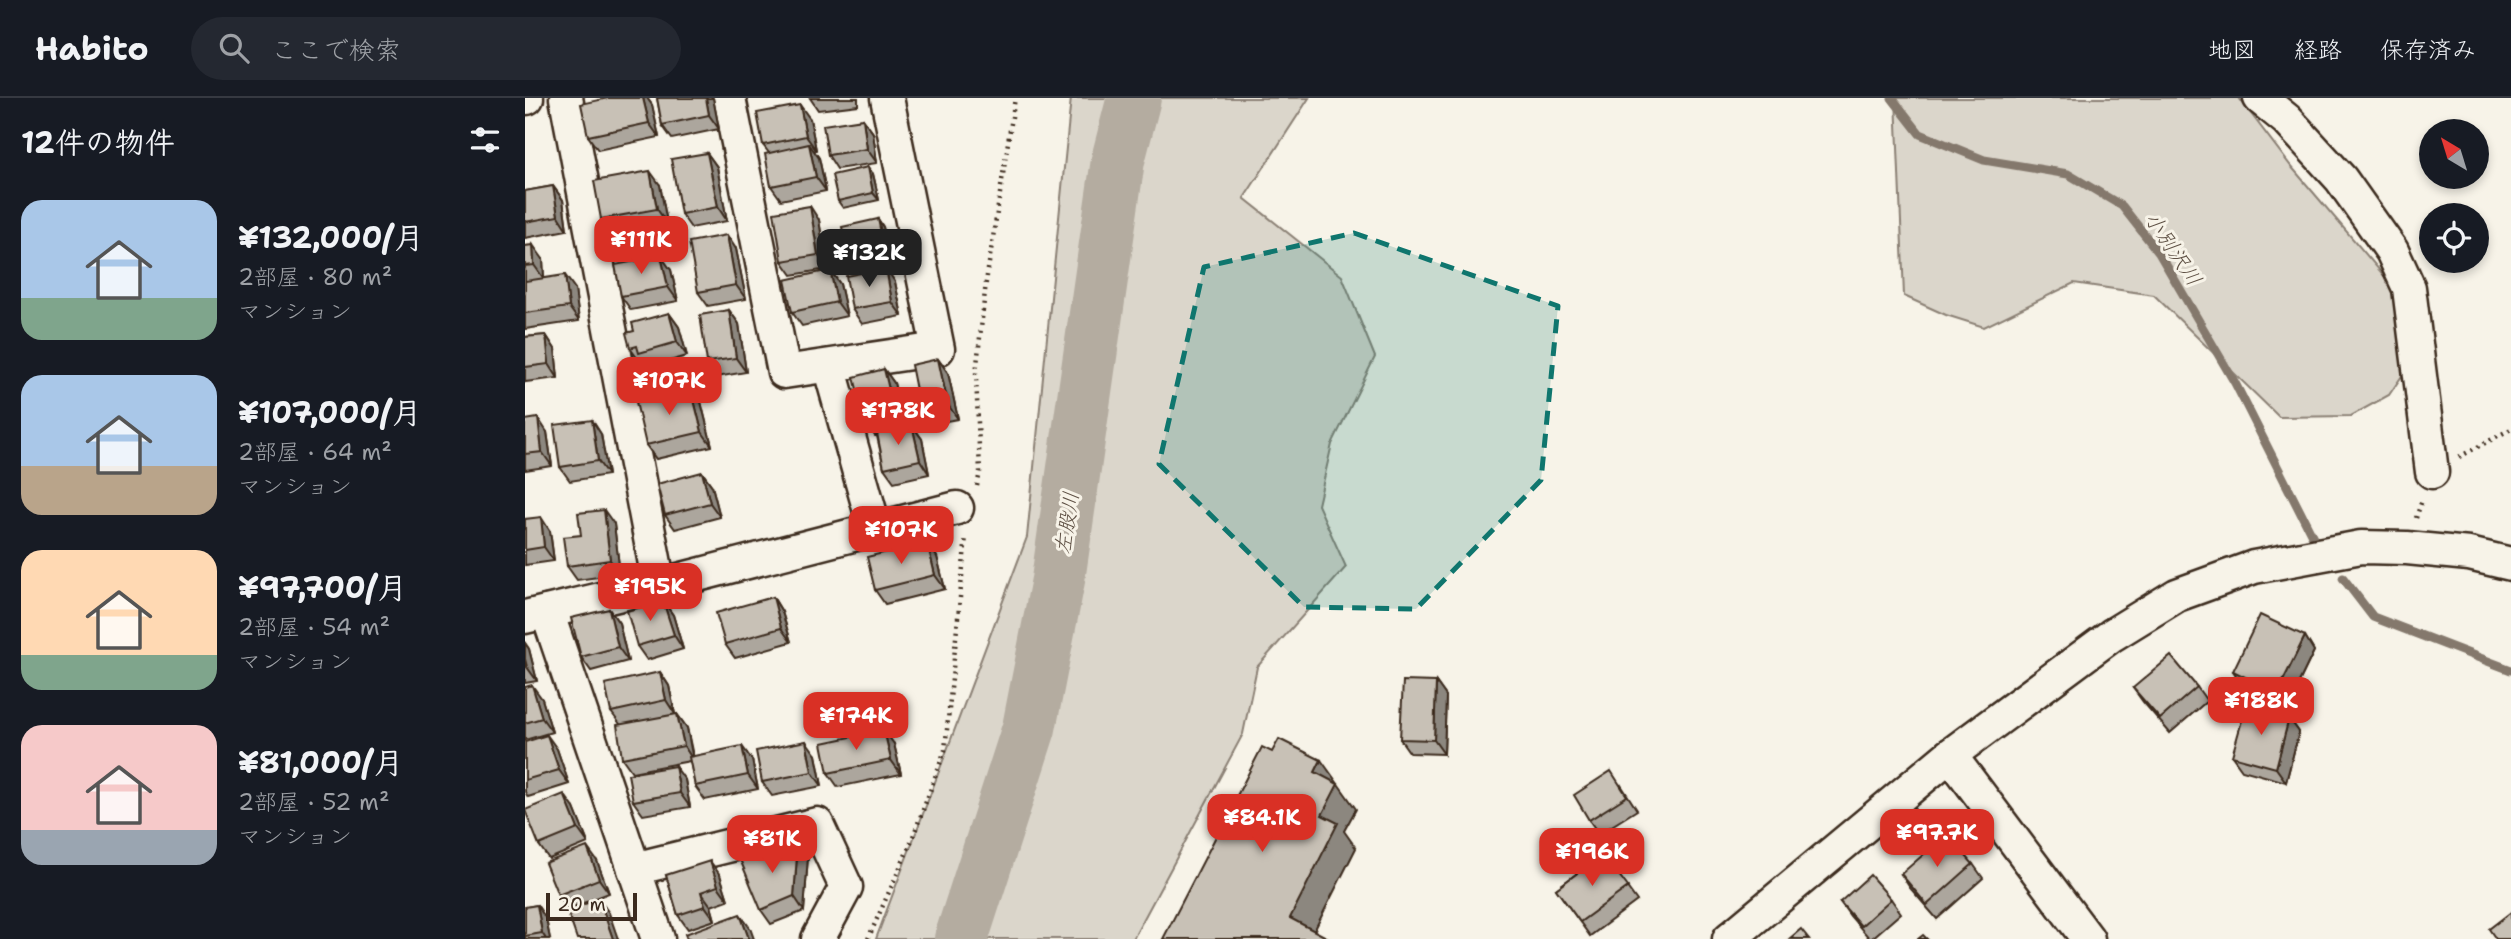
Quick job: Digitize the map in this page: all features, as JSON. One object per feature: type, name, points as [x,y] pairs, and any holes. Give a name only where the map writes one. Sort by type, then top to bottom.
[{"type":"street","points":[[566,98],[659,585]]},
{"type":"street","points":[[730,98],[784,372],[938,349],[887,98]]},
{"type":"street","points":[[2260,98],[2287,120],[2341,179],[2392,251],[2409,288],[2432,472]]},
{"type":"street","points":[[829,366],[875,529]]},
{"type":"street","points":[[658,939],[634,869],[536,614],[957,508]]},
{"type":"street","points":[[1729,939],[1949,755],[2112,635],[2177,595],[2254,568],[2361,547],[2469,554],[2511,564]]},
{"type":"street","points":[[1949,755],[2088,939]]},
{"type":"street","points":[[634,869],[817,824],[846,887],[818,939]]},
{"type":"highlighted area","points":[[1354,233],[1558,306],[1541,480],[1416,609],[1304,607],[1159,464],[1204,267]]},
{"type":"shaded area","points":[[1071,98],[1309,98],[1244,198],[1342,276],[1375,357],[1332,444],[1318,505],[1346,567],[1257,667],[1243,734],[1133,939],[876,939],[1027,537]]},
{"type":"shaded area","points":[[1896,98],[2239,98],[2290,165],[2409,305],[2412,361],[2389,395],[2351,416],[2279,417],[2154,295],[2074,283],[1984,327],[1946,315],[1904,296]]},
{"type":"building","points":[[608,98],[643,98],[649,123],[588,136],[581,104]]},
{"type":"building","points":[[657,98],[706,98],[709,115],[662,125]]},
{"type":"building","points":[[800,105],[806,136],[763,145],[757,113]]},
{"type":"building","points":[[863,119],[867,149],[828,155],[823,125]]},
{"type":"building","points":[[809,144],[816,177],[771,186],[765,154]]},
{"type":"building","points":[[707,153],[718,207],[681,214],[671,159]]},
{"type":"building","points":[[868,167],[873,193],[838,201],[832,175]]},
{"type":"building","points":[[650,171],[657,209],[601,219],[594,181]]},
{"type":"building","points":[[553,186],[558,216],[525,222],[525,191]]},
{"type":"building","points":[[810,206],[818,255],[782,261],[774,212]]},
{"type":"building","points":[[878,219],[884,247],[848,255],[842,227]]},
{"type":"building","points":[[727,235],[736,285],[698,292],[689,242]]},
{"type":"building","points":[[533,245],[534,265],[525,266],[525,246]]},
{"type":"building","points":[[661,256],[668,287],[621,296],[615,265]]},
{"type":"building","points":[[886,268],[892,302],[852,309],[846,276]]},
{"type":"building","points":[[830,270],[837,302],[792,312],[785,280]]},
{"type":"building","points":[[565,275],[569,307],[525,313],[525,281]]},
{"type":"building","points":[[729,310],[736,358],[707,362],[700,315]]},
{"type":"building","points":[[669,313],[677,342],[639,353],[637,346],[630,348],[626,333],[634,331],[632,323]]},
{"type":"building","points":[[546,335],[549,364],[525,367],[525,337]]},
{"type":"building","points":[[938,359],[948,405],[920,410],[911,365]]},
{"type":"building","points":[[884,369],[895,414],[865,422],[854,377]]},
{"type":"building","points":[[691,388],[702,432],[646,445],[636,402]]},
{"type":"building","points":[[538,418],[542,452],[525,454],[525,420]]},
{"type":"building","points":[[592,420],[598,461],[560,467],[554,425]]},
{"type":"building","points":[[912,425],[920,460],[884,468],[877,433]]},
{"type":"building","points":[[702,472],[710,503],[665,515],[657,484]]},
{"type":"building","points":[[604,510],[610,560],[567,566],[563,537],[581,535],[578,513]]},
{"type":"building","points":[[541,517],[544,547],[525,550],[525,519]]},
{"type":"building","points":[[927,542],[935,575],[875,590],[867,557]]},
{"type":"building","points":[[773,597],[781,628],[725,644],[716,613]]},
{"type":"building","points":[[663,601],[674,635],[637,646],[627,611]]},
{"type":"building","points":[[609,609],[618,647],[581,657],[571,618]]},
{"type":"building","points":[[2260,615],[2305,636],[2277,693],[2233,671]]},
{"type":"building","points":[[2171,656],[2197,687],[2160,719],[2133,688]]},
{"type":"building","points":[[660,672],[666,700],[611,712],[605,684]]},
{"type":"building","points":[[1403,681],[1436,682],[1434,740],[1400,739]]},
{"type":"building","points":[[532,685],[542,718],[525,723],[525,687]]},
{"type":"building","points":[[2246,706],[2289,718],[2276,768],[2232,756]]},
{"type":"building","points":[[677,714],[684,746],[622,758],[617,725]]},
{"type":"building","points":[[884,730],[891,760],[828,773],[822,743]]},
{"type":"building","points":[[547,735],[559,770],[525,780],[525,742]]},
{"type":"building","points":[[1279,739],[1321,760],[1315,772],[1338,784],[1322,815],[1338,823],[1290,918],[1330,939],[1163,939],[1262,747],[1272,752]]},
{"type":"building","points":[[806,741],[812,772],[762,782],[756,751]]},
{"type":"building","points":[[742,746],[748,775],[695,786],[689,757]]},
{"type":"building","points":[[675,766],[680,793],[633,801],[628,774]]},
{"type":"building","points":[[1611,771],[1627,796],[1589,820],[1574,795]]},
{"type":"building","points":[[564,794],[578,829],[539,845],[525,810]]},
{"type":"building","points":[[1947,834],[1973,864],[1927,905],[1901,874]]},
{"type":"building","points":[[798,842],[794,896],[761,910],[739,857],[751,852],[754,860]]},
{"type":"building","points":[[587,847],[599,879],[558,895],[545,863]]},
{"type":"building","points":[[1603,854],[1628,887],[1580,922],[1556,889]]},
{"type":"building","points":[[710,861],[718,886],[701,892],[705,906],[678,915],[666,875]]},
{"type":"building","points":[[1870,875],[1891,899],[1861,926],[1840,902]]},
{"type":"building","points":[[599,899],[613,939],[577,939],[567,910]]},
{"type":"building","points":[[537,905],[542,933],[525,936],[525,907]]},
{"type":"building","points":[[2511,912],[2511,939],[2496,939],[2489,929]]},
{"type":"building","points":[[740,914],[749,939],[687,939],[685,934]]},
{"type":"building","points":[[1801,929],[1809,939],[1789,939]]},
{"type":"waterway","name":"左股川","points":[[961,939],[1029,728],[1058,580],[1118,160],[1134,98]]},
{"type":"waterway","name":"小別沢川","points":[[1892,98],[1920,134],[1984,160],[2068,174],[2122,206],[2159,253],[2235,383],[2317,545]]},
{"type":"waterway","name":"小別沢川","points":[[2343,578],[2373,617],[2511,670]]}]
